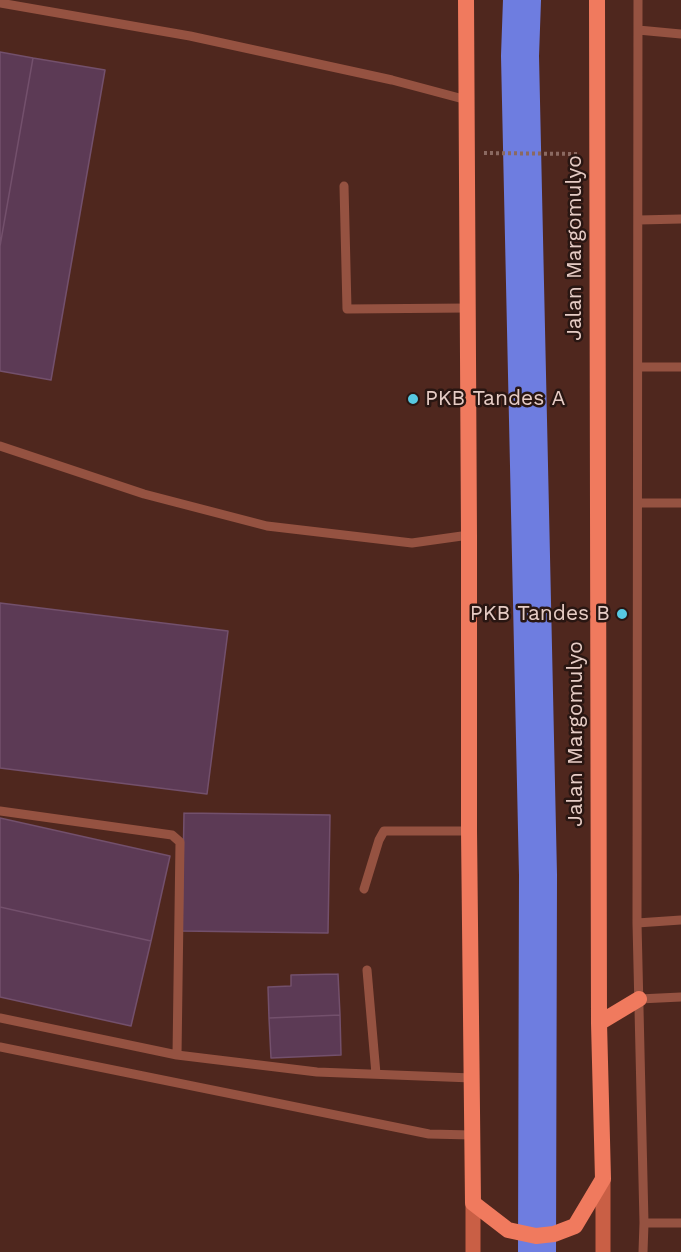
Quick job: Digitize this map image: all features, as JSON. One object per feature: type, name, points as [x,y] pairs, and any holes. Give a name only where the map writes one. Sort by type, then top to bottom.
[{"type":"highway","points":[[466,0],[469,831],[473,1203],[508,1230],[536,1236],[554,1234],[575,1226],[603,1179]]},
{"type":"highway","name":"Jalan Margomulyo","points":[[597,0],[599,1023],[603,1179]]},
{"type":"highway","points":[[599,1023],[639,999]]},
{"type":"main road","name":"Jalan Margomulyo","points":[[603,1179],[603,1252]]},
{"type":"main road","points":[[473,1203],[473,1252]]},
{"type":"lane","points":[[638,0],[637,923],[643,1252]]},
{"type":"lane","points":[[0,3],[190,36],[392,80],[467,100]]},
{"type":"lane","points":[[638,30],[681,34]]},
{"type":"lane","points":[[344,186],[348,309],[468,308]]},
{"type":"lane","points":[[639,219],[681,219]]},
{"type":"lane","points":[[639,367],[681,367]]},
{"type":"lane","points":[[0,446],[144,494],[267,526],[412,543],[469,535]]},
{"type":"lane","points":[[639,503],[681,503]]},
{"type":"lane","points":[[0,811],[172,835],[180,842],[177,1054]]},
{"type":"lane","points":[[364,889],[384,831],[469,831]]},
{"type":"lane","points":[[637,923],[681,920]]},
{"type":"lane","points":[[368,970],[376,1074]]},
{"type":"lane","points":[[639,999],[681,997]]},
{"type":"lane","points":[[0,1018],[177,1054],[317,1072],[472,1078]]},
{"type":"lane","points":[[0,1047],[429,1134],[472,1135]]},
{"type":"lane","points":[[644,1223],[681,1223]]},
{"type":"path","points":[[467,152],[556,153]]},
{"type":"building","points":[[0,52],[33,58],[0,246]]},
{"type":"building","points":[[33,58],[105,70],[51,380],[0,371],[0,246]]},
{"type":"building","points":[[0,603],[228,631],[207,794],[0,768]]},
{"type":"building","points":[[184,813],[330,815],[328,933],[182,931]]},
{"type":"building","points":[[0,818],[170,856],[151,941],[0,907]]},
{"type":"building","points":[[0,907],[151,941],[131,1026],[0,997]]},
{"type":"building","points":[[338,974],[340,1015],[269,1018],[268,987],[291,986],[291,975]]},
{"type":"building","points":[[340,1015],[341,1055],[271,1058],[269,1018]]},
{"type":"waterway","points":[[522,0],[520,56],[538,875],[537,1252]]},
{"type":"place","name":"PKB Tandes A","points":[[413,399]]},
{"type":"place","name":"PKB Tandes B","points":[[622,614]]}]
